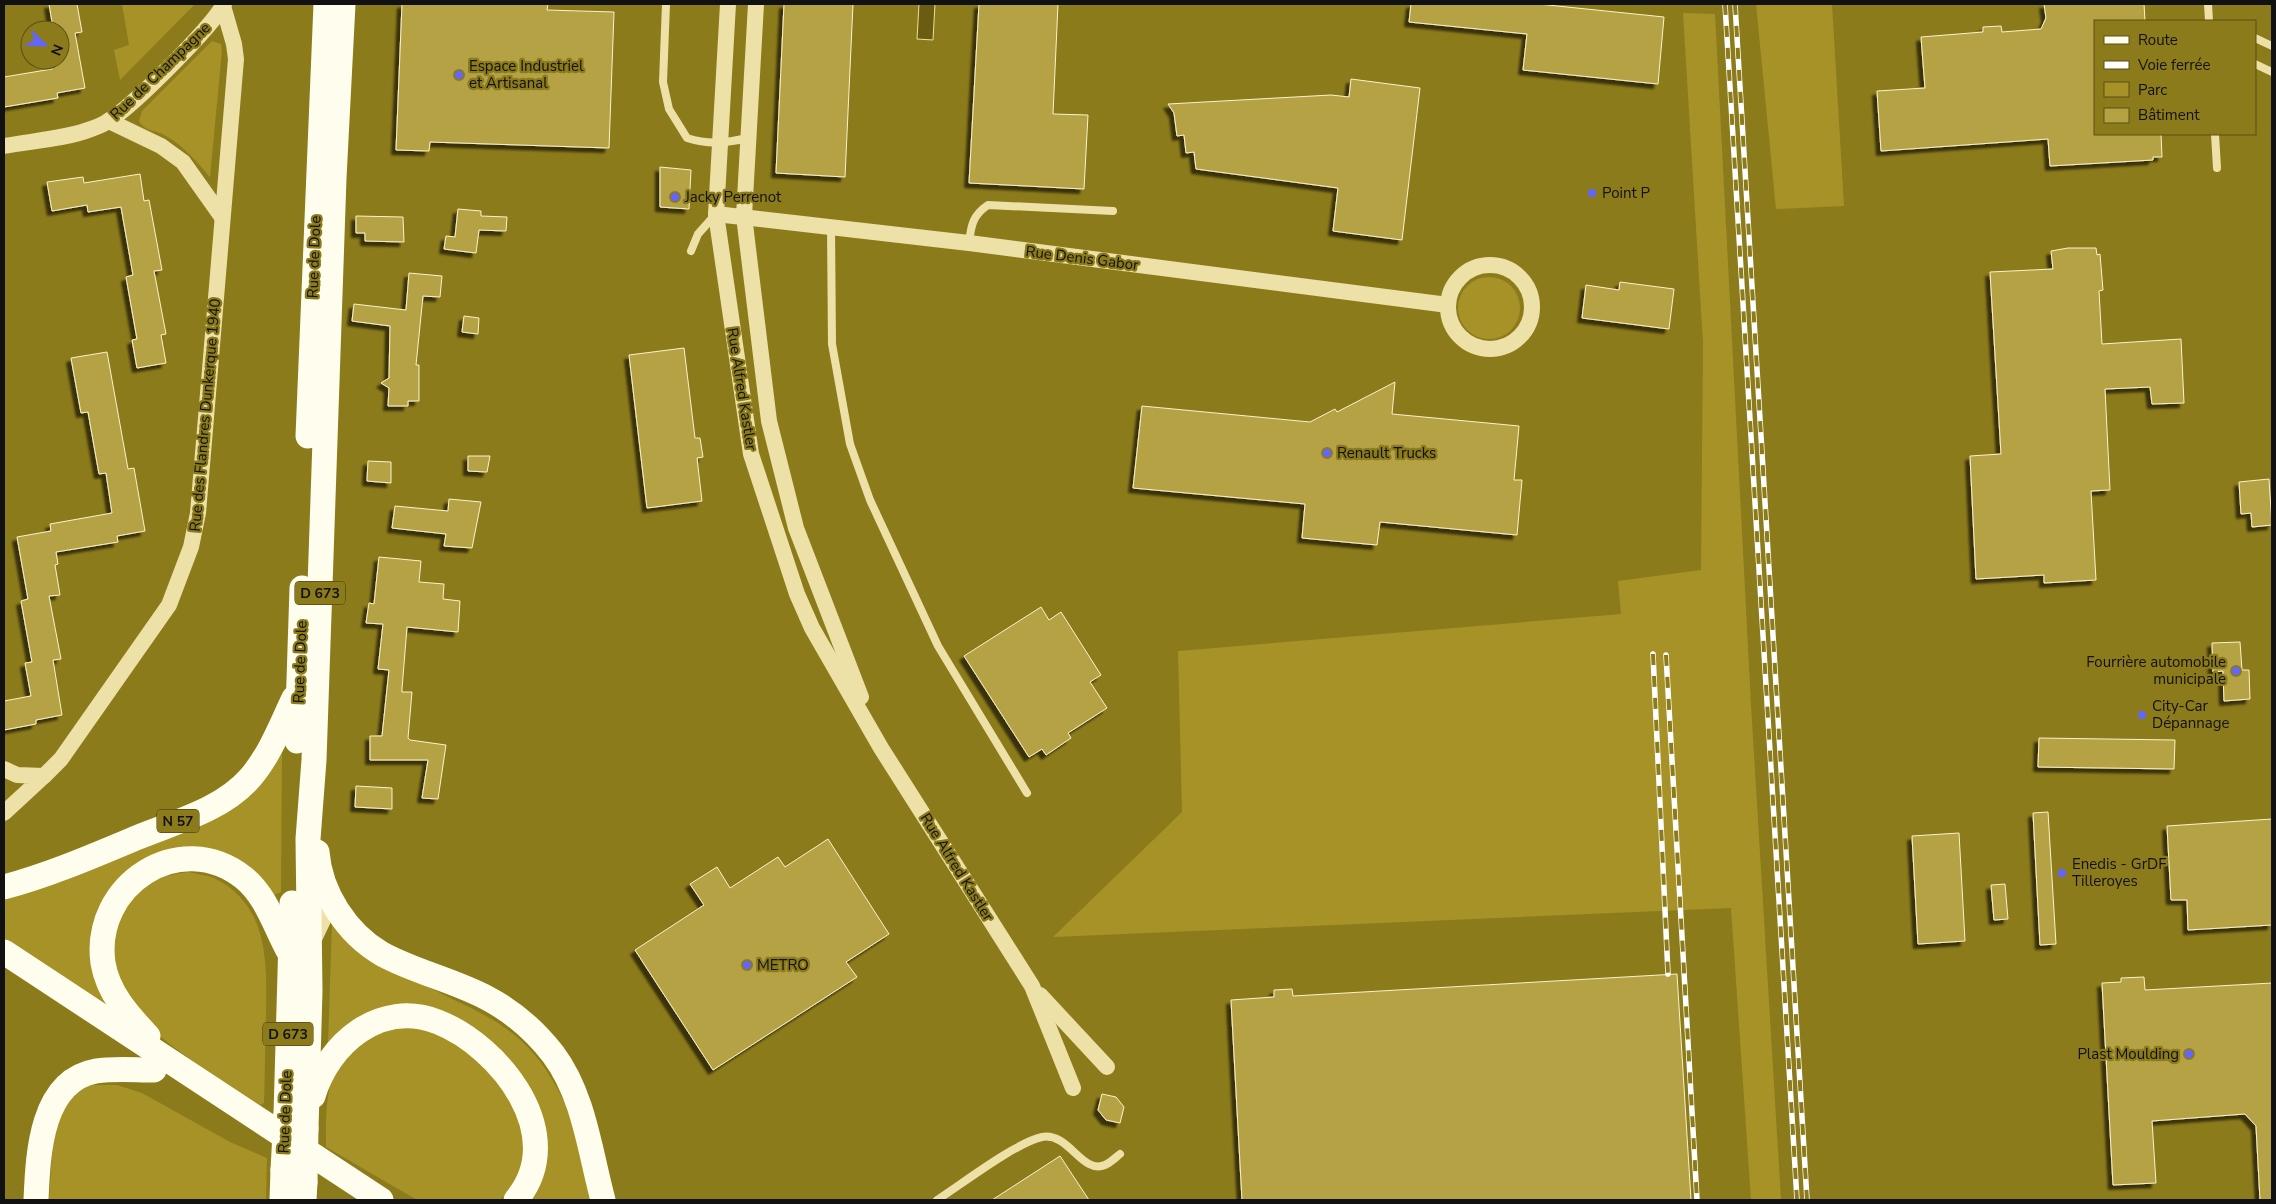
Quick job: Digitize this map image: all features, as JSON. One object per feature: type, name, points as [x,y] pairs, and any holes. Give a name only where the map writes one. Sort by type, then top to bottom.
[{"type":"main road","name":"Rue de Dole","points":[[300,952],[314,760],[340,68],[329,6]]},
{"type":"main road","name":"Rue de Dole","points":[[305,1191],[299,1120],[299,689],[313,259],[329,6]]},
{"type":"main road","name":"N 57","points":[[4,887],[84,859],[196,814],[232,795],[250,778],[263,760],[299,689]]},
{"type":"main road","points":[[314,760],[317,855],[322,878],[332,901],[356,934],[372,948],[398,961],[485,997],[514,1016],[540,1040],[566,1074],[577,1098],[603,1200]]},
{"type":"main road","points":[[164,1066],[120,1005],[110,985],[103,964],[102,942],[106,922],[116,900],[129,883],[148,870],[167,862],[182,859],[202,860],[222,866],[243,878],[257,890],[300,952]]},
{"type":"main road","points":[[4,952],[354,1200]]},
{"type":"main road","points":[[4,971],[164,1066],[381,1200]]},
{"type":"main road","points":[[299,1120],[326,1065],[339,1047],[355,1032],[372,1023],[390,1018],[420,1018],[436,1021],[461,1034],[484,1052],[511,1080],[528,1109],[534,1129],[535,1161],[524,1190],[516,1200]]},
{"type":"main road","points":[[36,1200],[43,1133],[48,1113],[56,1097],[70,1082],[97,1071],[164,1066]]},
{"type":"main road","name":"Rue de Dole","points":[[282,1200],[283,1170],[299,1120]]},
{"type":"street","name":"Rue de Dole","points":[[340,68],[352,4]]},
{"type":"street","name":"Rue Alfred Kastler","points":[[728,4],[716,214],[751,454],[804,611],[881,748],[1032,986],[1074,1088]]},
{"type":"street","name":"Rue Alfred Kastler","points":[[756,4],[744,216],[769,421],[796,528],[881,748]]},
{"type":"street","name":"Rue de Champagne","points":[[4,146],[88,130],[109,121],[125,109],[178,57],[223,5]]},
{"type":"street","name":"Rue des Flandres Dunkerque 1940","points":[[4,813],[61,760],[170,605],[192,547],[198,513],[236,59],[234,44],[223,5]]},
{"type":"street","points":[[109,121],[161,146],[183,162],[222,218]]},
{"type":"street","name":"Rue Denis Gabor","points":[[716,214],[969,243],[1448,305]]},
{"type":"street","points":[[1488,265],[1501,266],[1514,272],[1525,283],[1531,296],[1532,310],[1529,325],[1521,337],[1509,346],[1488,349],[1467,343],[1456,333],[1450,320],[1448,305],[1455,283],[1464,274],[1488,265]]},
{"type":"street","points":[[4,769],[17,775],[44,776]]},
{"type":"street","name":"Rue de Dole","points":[[300,952],[332,901]]},
{"type":"street","name":"Rue Alfred Kastler","points":[[1032,986],[1107,1067]]},
{"type":"lane","points":[[666,4],[662,82],[669,109],[686,138],[703,143],[721,144],[748,138]]},
{"type":"lane","points":[[2208,4],[2210,20]]},
{"type":"lane","points":[[2256,38],[2272,46]]},
{"type":"lane","points":[[2256,64],[2272,72]]},
{"type":"lane","points":[[2215,135],[2217,168]]},
{"type":"lane","points":[[969,243],[972,223],[978,212],[988,205],[1113,212]]},
{"type":"lane","points":[[691,251],[698,234],[716,214]]},
{"type":"lane","points":[[831,226],[832,344],[850,444],[870,500],[938,646],[1027,793]]},
{"type":"lane","points":[[937,1200],[1022,1145],[1041,1138],[1053,1137],[1064,1142],[1083,1160],[1095,1167],[1104,1166],[1120,1154]]},
{"type":"green space","points":[[122,4],[195,4],[120,80],[114,50],[129,45]]},
{"type":"green space","points":[[1756,4],[1832,4],[1844,206],[1776,209]]},
{"type":"green space","points":[[1683,13],[1715,14],[1751,705],[1781,1200],[1751,1200],[1731,908],[1053,937],[1182,812],[1178,651],[1621,614],[1618,581],[1701,570],[1703,343]]},
{"type":"green space","points":[[212,41],[221,44],[222,50],[210,177],[173,140],[144,127],[139,121],[142,111]]},
{"type":"green space","points":[[1483,277],[1495,277],[1511,286],[1518,296],[1520,308],[1518,320],[1511,330],[1495,339],[1483,339],[1472,334],[1463,325],[1458,314],[1458,302],[1463,291],[1472,282]]},
{"type":"green space","points":[[282,753],[281,892],[272,896],[243,866],[136,865],[106,897],[97,912],[92,929],[90,945],[92,963],[107,1004],[4,940],[4,900],[151,845],[259,786]]},
{"type":"green space","points":[[188,872],[214,878],[232,890],[245,903],[255,920],[261,937],[266,975],[266,995],[264,1103],[260,1105],[202,1068],[145,1023],[131,1006],[119,986],[113,942],[114,930],[120,914],[134,895],[148,884],[165,876]]},
{"type":"green space","points":[[332,924],[409,976],[498,1023],[529,1049],[544,1066],[564,1101],[578,1143],[592,1200],[529,1200],[539,1187],[546,1157],[544,1124],[442,1013],[328,1044]]},
{"type":"green space","points":[[393,1026],[423,1028],[462,1047],[509,1092],[525,1134],[523,1167],[506,1195],[499,1200],[417,1200],[326,1147],[326,1118],[329,1090],[339,1063],[358,1042]]},
{"type":"green space","points":[[92,1085],[117,1085],[142,1093],[230,1142],[267,1158],[266,1200],[49,1200],[55,1134],[60,1118],[67,1104],[78,1093]]},
{"type":"shaded area","points":[[919,4],[935,4],[933,40],[917,39]]},
{"type":"building","points":[[49,4],[77,4],[82,32],[75,33],[85,88],[57,93],[58,98],[4,107],[4,77],[46,70],[70,70],[70,20],[52,20]]},
{"type":"building","points":[[402,4],[548,4],[547,10],[614,12],[609,148],[430,142],[429,151],[396,150]]},
{"type":"building","points":[[784,4],[853,4],[845,177],[776,173]]},
{"type":"building","points":[[979,4],[1058,4],[1053,114],[1088,115],[1084,189],[969,183]]},
{"type":"building","points":[[1411,4],[1538,4],[1664,17],[1658,84],[1523,70],[1527,34],[1409,22]]},
{"type":"building","points":[[2044,4],[2144,4],[2145,20],[2094,20],[2094,135],[2161,135],[2162,157],[2153,157],[2153,160],[2050,166],[2048,139],[1881,151],[1877,91],[1925,88],[1921,37],[1983,32],[1983,27],[2001,26],[2002,32],[2041,29],[2046,18]]},
{"type":"building","points":[[1351,79],[1420,88],[1402,240],[1333,231],[1338,188],[1196,169],[1194,152],[1186,153],[1184,135],[1177,136],[1174,113],[1168,104],[1331,95],[1349,97]]},
{"type":"building","name":"Jacky Perrenot","points":[[660,167],[691,170],[689,209],[660,207]]},
{"type":"building","points":[[140,174],[144,201],[149,200],[162,270],[154,271],[166,334],[161,335],[166,363],[137,368],[132,340],[137,339],[126,277],[133,275],[121,207],[88,212],[87,205],[52,211],[47,182],[83,177],[84,183]]},
{"type":"building","points":[[458,209],[481,211],[481,216],[507,217],[506,231],[479,230],[476,253],[444,249],[446,236],[455,237]]},
{"type":"building","points":[[356,216],[403,217],[404,242],[365,241],[365,233],[356,233]]},
{"type":"building","points":[[2068,248],[2096,248],[2097,255],[2100,254],[2103,290],[2099,291],[2102,344],[2181,339],[2184,403],[2152,404],[2150,387],[2105,389],[2110,490],[2091,491],[2096,580],[2044,583],[2044,575],[1976,579],[1970,456],[2001,454],[1990,272],[2053,269],[2051,251]]},
{"type":"building","points":[[409,273],[442,276],[440,297],[423,296],[416,365],[419,365],[419,401],[408,401],[408,406],[388,406],[389,388],[381,383],[389,378],[390,326],[352,321],[354,304],[406,310]]},
{"type":"building","points":[[1620,282],[1674,289],[1669,329],[1582,318],[1586,285],[1619,290]]},
{"type":"building","points":[[464,316],[479,318],[478,334],[462,332]]},
{"type":"building","points":[[684,348],[695,438],[700,438],[703,457],[697,458],[702,501],[647,508],[629,355]]},
{"type":"building","points":[[107,352],[128,469],[134,468],[145,531],[117,536],[118,542],[56,552],[58,564],[55,565],[60,595],[49,596],[61,659],[53,660],[62,715],[36,720],[36,724],[4,730],[4,701],[31,696],[25,663],[32,662],[21,601],[28,599],[17,537],[51,531],[50,524],[112,513],[106,473],[99,474],[88,412],[81,413],[71,358]]},
{"type":"building","name":"Renault Trucks","points":[[1395,382],[1392,414],[1519,426],[1514,480],[1522,480],[1517,535],[1380,522],[1377,545],[1302,538],[1305,504],[1133,488],[1142,406],[1310,422],[1335,409],[1337,412]]},
{"type":"building","points":[[468,456],[490,456],[487,472],[468,471]]},
{"type":"building","points":[[368,461],[391,462],[391,483],[367,481]]},
{"type":"building","points":[[2269,479],[2272,525],[2252,527],[2251,513],[2241,514],[2239,482]]},
{"type":"building","points":[[449,499],[481,502],[472,548],[444,546],[446,534],[392,528],[395,506],[448,511]]},
{"type":"building","points":[[379,557],[421,561],[419,582],[444,584],[443,599],[460,601],[458,632],[407,627],[402,692],[412,692],[408,738],[410,740],[446,745],[438,799],[422,798],[428,760],[370,760],[370,736],[382,736],[389,670],[378,669],[383,624],[366,623],[369,603],[374,604]]},
{"type":"building","points":[[1041,607],[1049,620],[1061,612],[1101,675],[1090,682],[1107,708],[1068,733],[1071,738],[1046,755],[1042,749],[1029,757],[964,656]]},
{"type":"building","name":"Fourrière automobile municipale","points":[[2240,642],[2242,670],[2249,670],[2250,699],[2224,701],[2223,671],[2213,672],[2212,643]]},
{"type":"building","points":[[2039,738],[2175,740],[2174,769],[2038,767]]},
{"type":"building","points":[[356,786],[392,788],[392,809],[355,807]]},
{"type":"building","points":[[2048,812],[2056,944],[2040,945],[2033,813]]},
{"type":"building","points":[[2272,819],[2272,925],[2188,930],[2187,900],[2171,900],[2167,826]]},
{"type":"building","points":[[1959,833],[1965,941],[1918,944],[1912,836]]},
{"type":"building","name":"METRO","points":[[828,839],[889,934],[846,962],[857,977],[713,1070],[635,950],[704,905],[690,884],[717,867],[730,888],[778,857],[785,867]]},
{"type":"building","points":[[2005,884],[2008,919],[1994,920],[1991,885]]},
{"type":"building","points":[[1677,974],[1691,1200],[1242,1200],[1231,1000],[1274,997],[1274,990],[1292,989],[1293,996]]},
{"type":"building","name":"Plast Moulding","points":[[2144,977],[2145,990],[2272,983],[2272,1200],[2260,1200],[2256,1126],[2245,1114],[2152,1121],[2156,1183],[2113,1185],[2102,983],[2121,982],[2121,978]]},
{"type":"building","points":[[1102,1094],[1116,1097],[1124,1107],[1120,1123],[1106,1120],[1098,1110]]},
{"type":"building","points":[[1060,1156],[1089,1200],[992,1200]]},
{"type":"railway","points":[[1725,4],[1797,1200]]},
{"type":"railway","points":[[1735,4],[1807,1200]]},
{"type":"railway","points":[[1653,654],[1668,974]]},
{"type":"railway","points":[[1666,655],[1697,1200]]},
{"type":"place","name":"Espace Industriel et Artisanal","points":[[459,75]]},
{"type":"place","name":"Point P","points":[[1592,193]]},
{"type":"place","name":"Jacky Perrenot","points":[[675,197]]},
{"type":"place","name":"Renault Trucks","points":[[1327,453]]},
{"type":"place","name":"Fourrière automobile municipale","points":[[2236,671]]},
{"type":"place","name":"City-Car Dépannage","points":[[2142,715]]},
{"type":"place","name":"Enedis - GrDF Tilleroyes","points":[[2062,873]]},
{"type":"place","name":"METRO","points":[[747,965]]},
{"type":"place","name":"Plast Moulding","points":[[2189,1054]]}]
